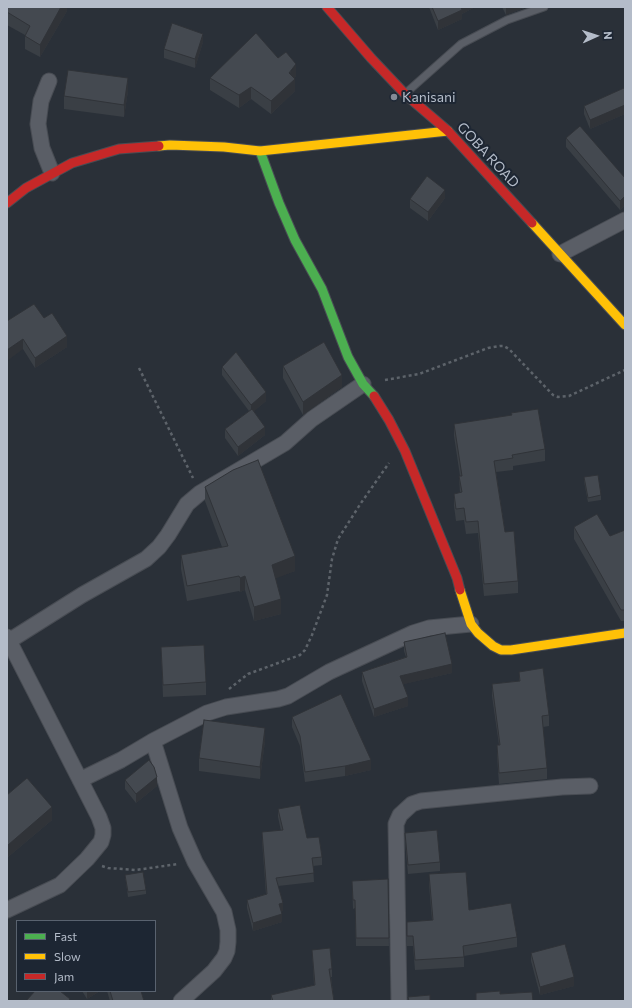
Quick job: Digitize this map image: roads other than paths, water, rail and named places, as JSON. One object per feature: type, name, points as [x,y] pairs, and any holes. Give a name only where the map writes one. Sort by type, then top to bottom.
[{"type":"street","name":"GOBA ROAD","points":[[327,7],[371,58],[405,94],[448,131],[625,325]]},
{"type":"street","points":[[49,81],[41,101],[38,124],[42,148],[52,173]]},
{"type":"street","points":[[7,203],[26,188],[52,173],[92,156],[119,149],[170,145],[224,147],[260,152],[448,131]]},
{"type":"street","points":[[260,152],[294,240],[322,289],[348,357],[363,384],[377,399],[390,420],[402,445],[457,578],[471,624],[486,641],[501,650],[525,649],[625,633]]},
{"type":"street","points":[[560,254],[625,220]]},
{"type":"street","points":[[7,910],[60,885],[88,859],[101,842],[103,835],[100,817],[8,639],[146,559],[159,547],[168,535],[187,504],[200,493],[285,443],[312,419],[363,384]]},
{"type":"street","points":[[80,780],[121,760],[188,722],[216,710],[288,696],[328,672],[413,633],[429,628],[471,624]]},
{"type":"street","points":[[153,741],[180,828],[195,862],[224,912],[228,930],[227,951],[224,958],[214,971],[181,1001]]},
{"type":"street","points":[[399,1001],[396,824],[400,815],[412,804],[421,801],[562,787],[590,786]]},
{"type":"lane","points":[[405,94],[461,44],[507,20],[544,7]]},
{"type":"place","name":"Kanisani","points":[[394,97]]}]
